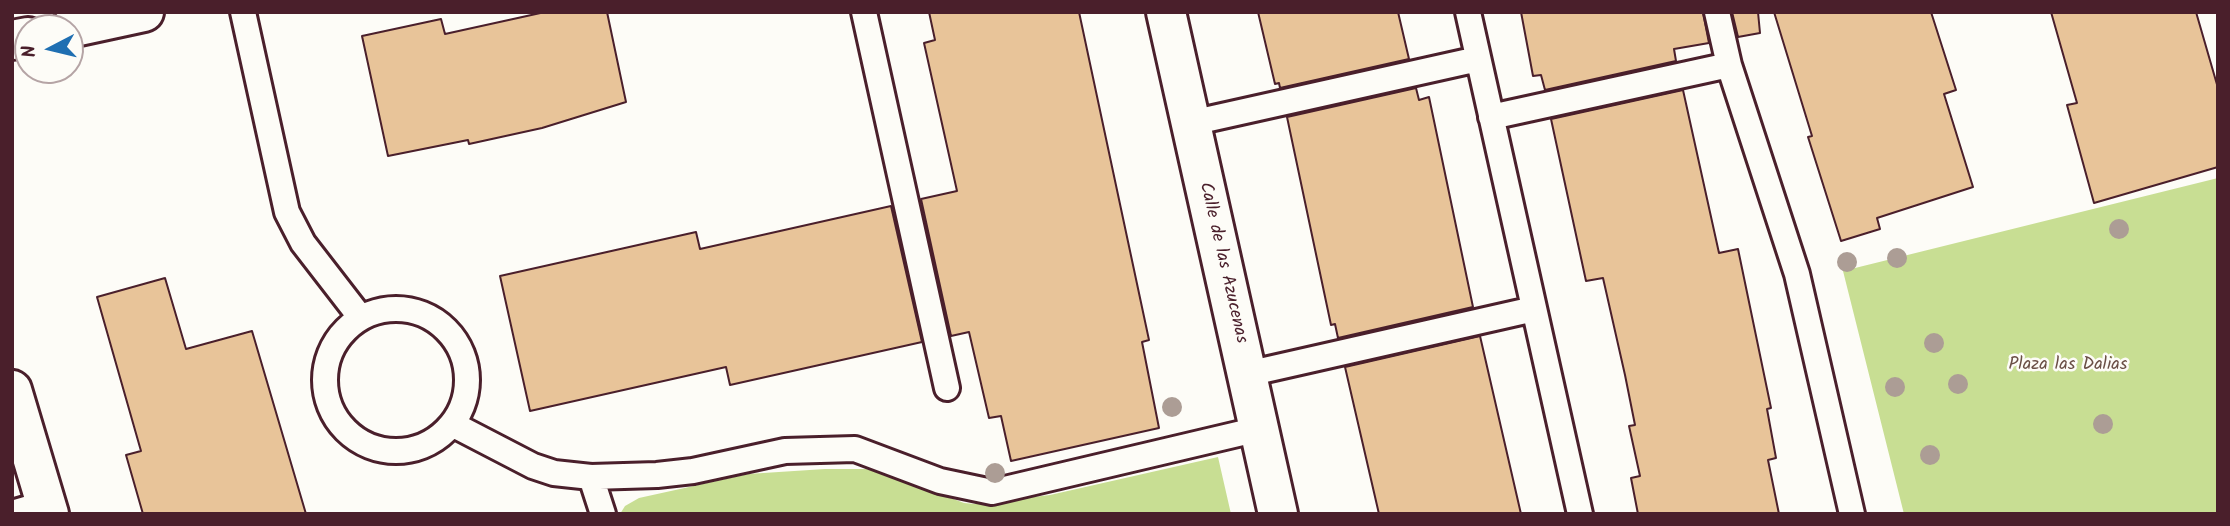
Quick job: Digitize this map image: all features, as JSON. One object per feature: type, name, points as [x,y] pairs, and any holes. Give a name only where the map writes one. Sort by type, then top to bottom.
[{"type":"street","points":[[84,25],[144,12]]},
{"type":"street","name":"Calle de las Azucenas","points":[[1166,12],[1279,514]]},
{"type":"street","points":[[12,390],[36,510]]},
{"type":"lane","points":[[243,12],[287,212],[303,243],[361,318]]},
{"type":"lane","points":[[864,12],[947,388]]},
{"type":"lane","points":[[1468,12],[1580,514]]},
{"type":"lane","points":[[1717,12],[1729,65],[1797,274],[1852,514]]},
{"type":"lane","points":[[1191,123],[1478,59]]},
{"type":"lane","points":[[1492,117],[1729,65]]},
{"type":"lane","points":[[387,309],[415,311],[440,324],[458,344],[467,371],[465,399],[452,424],[435,440],[413,449],[389,452],[366,444],[345,430],[331,408],[325,383],[329,357],[341,334],[361,318],[387,309]]},
{"type":"lane","points":[[1247,374],[1534,309]]},
{"type":"lane","points":[[452,424],[533,466],[554,473],[591,477],[657,475],[693,471],[785,452],[856,449],[940,481],[992,492],[1259,429]]},
{"type":"lane","points":[[591,477],[603,514]]},
{"type":"green space","name":"Plaza las Dalias","points":[[2218,178],[2218,514],[1904,514],[1843,271]]},
{"type":"green space","points":[[1218,457],[1231,514],[620,514],[625,506],[639,498],[748,474],[866,469],[880,471],[964,503],[975,504],[1050,495]]},
{"type":"building","points":[[545,12],[607,12],[626,102],[542,128],[469,144],[468,140],[388,156],[362,36],[441,19],[445,34]]},
{"type":"building","points":[[929,12],[1079,12],[1149,340],[1142,342],[1159,428],[1011,461],[1001,416],[989,418],[969,332],[951,336],[921,199],[957,191],[924,43],[935,40]]},
{"type":"building","points":[[1258,12],[1398,12],[1409,59],[1280,88],[1279,83],[1275,84]]},
{"type":"building","points":[[1521,12],[1703,12],[1709,43],[1674,49],[1676,61],[1545,90],[1541,75],[1533,76]]},
{"type":"building","points":[[1732,12],[1758,12],[1760,33],[1738,37]]},
{"type":"building","points":[[1774,12],[1931,12],[1956,90],[1944,94],[1973,187],[1877,218],[1880,229],[1841,241],[1808,137],[1812,136]]},
{"type":"building","points":[[2051,12],[2196,12],[2218,88],[2218,167],[2094,203],[2067,105],[2077,103]]},
{"type":"building","points":[[1416,88],[1419,100],[1429,97],[1473,307],[1338,338],[1335,324],[1331,325],[1287,117]]},
{"type":"building","points":[[1683,90],[1719,253],[1738,249],[1771,408],[1767,409],[1776,458],[1768,460],[1779,514],[1638,514],[1631,478],[1640,476],[1629,426],[1635,425],[1625,375],[1603,278],[1586,281],[1551,119]]},
{"type":"building","points":[[891,206],[922,342],[730,385],[726,367],[530,411],[500,276],[696,232],[700,249]]},
{"type":"building","points":[[165,278],[186,349],[252,331],[306,514],[143,514],[126,455],[141,451],[97,297]]},
{"type":"building","points":[[1480,336],[1521,514],[1379,514],[1345,367]]}]
